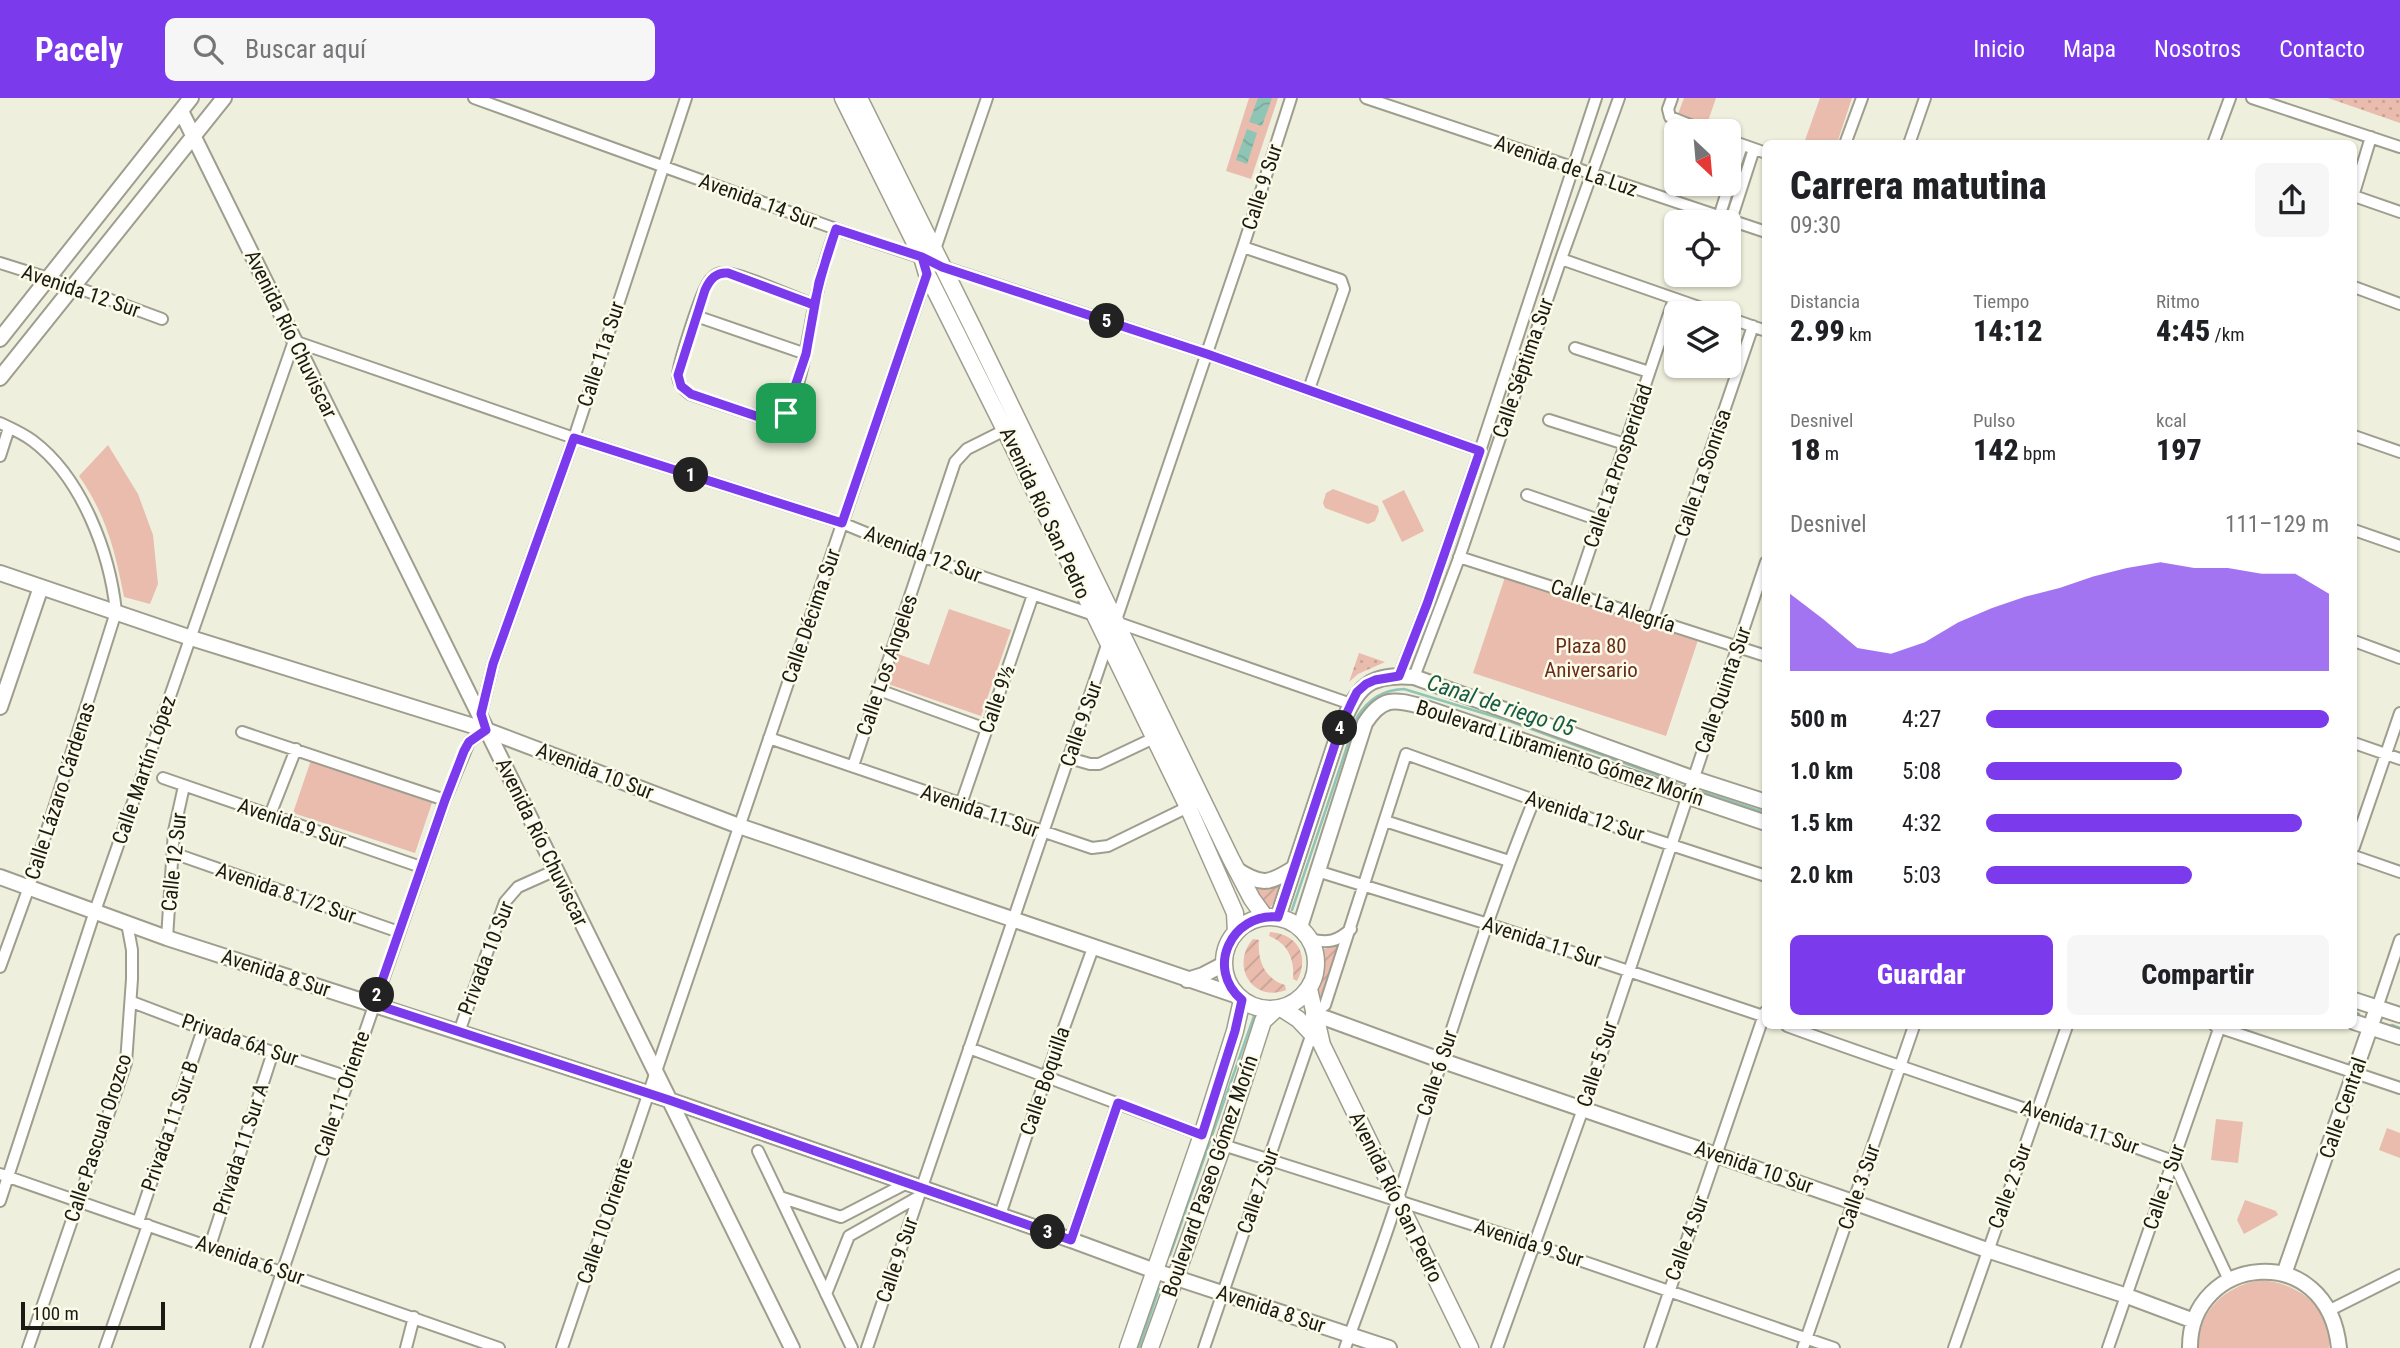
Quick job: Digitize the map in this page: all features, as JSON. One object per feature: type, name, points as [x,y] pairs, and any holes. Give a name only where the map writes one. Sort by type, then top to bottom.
[{"type":"main road","points":[[0,339],[177,104],[191,98]]},
{"type":"main road","points":[[0,378],[224,98]]},
{"type":"main road","name":"Avenida Río San Pedro","points":[[843,98],[931,262],[1115,622],[1252,900],[1271,917]]},
{"type":"main road","name":"Avenida Río San Pedro","points":[[859,98],[1005,430],[1188,807],[1235,913],[1236,932]]},
{"type":"main road","name":"Avenida Río Chuviscar","points":[[177,104],[792,1348]]},
{"type":"main road","name":"Avenida 10 Sur","points":[[0,573],[191,638],[486,730],[739,826],[1240,998]]},
{"type":"main road","points":[[0,706],[41,587]]},
{"type":"main road","name":"Boulevard Libramiento Gómez Morín","points":[[1271,917],[1294,868],[1341,726],[1357,692],[1375,680],[1406,677],[1762,801]]},
{"type":"main road","name":"Boulevard Libramiento Gómez Morín","points":[[1305,933],[1317,871],[1365,723],[1373,711],[1390,701],[1398,700],[1420,706],[1762,821]]},
{"type":"main road","points":[[1236,869],[1261,882],[1279,877],[1294,868]]},
{"type":"main road","name":"Avenida 8 Sur","points":[[0,877],[167,938],[669,1100],[907,1183],[920,1193],[1000,1215],[1223,1293],[1348,1341],[1389,1348]]},
{"type":"main road","points":[[1240,998],[1225,975],[1224,964],[1229,941],[1236,932],[1254,919],[1271,917],[1305,933]]},
{"type":"main road","name":"Avenida Río San Pedro","points":[[1305,933],[1315,951],[1317,964],[1309,989],[1317,1039]]},
{"type":"main road","points":[[1186,980],[1224,964]]},
{"type":"main road","points":[[1278,1008],[1301,997],[1309,989]]},
{"type":"main road","name":"Avenida Río San Pedro","points":[[1240,998],[1264,1009],[1278,1008],[1292,1014],[1317,1039],[1470,1348]]},
{"type":"main road","name":"Boulevard Paseo Gómez Morín","points":[[1128,1348],[1202,1135],[1235,1031],[1240,998]]},
{"type":"main road","points":[[2357,1001],[2400,1015]]},
{"type":"main road","name":"Calle Central","points":[[2284,1274],[2356,1074],[2377,1007]]},
{"type":"main road","name":"Boulevard Paseo Gómez Morín","points":[[1150,1348],[1223,1144],[1263,1021],[1278,1008]]},
{"type":"main road","name":"Avenida 10 Sur","points":[[1314,1015],[2194,1321]]},
{"type":"main road","points":[[2357,1023],[2400,1037]]},
{"type":"main road","points":[[2190,1348],[2194,1321],[2202,1305],[2214,1291],[2229,1280],[2247,1273],[2266,1271],[2284,1274],[2311,1287],[2330,1310],[2337,1328],[2339,1348]]},
{"type":"street","name":"Avenida 14 Sur","points":[[474,98],[836,229],[1309,389],[1480,451]]},
{"type":"street","name":"Calle 11a Sur","points":[[486,730],[481,714],[493,664],[574,438],[687,98]]},
{"type":"street","name":"Calle Décima Sur","points":[[648,1094],[987,98]]},
{"type":"street","name":"Calle 9 Sur","points":[[867,1348],[1207,354],[1291,98]]},
{"type":"street","name":"Avenida de La Luz","points":[[1366,98],[1698,210]]},
{"type":"street","name":"Calle Séptima Sur","points":[[1406,677],[1419,626],[1480,451],[1596,98]]},
{"type":"street","name":"Calle Séptima Sur","points":[[1406,677],[1459,557],[1619,98]]},
{"type":"street","points":[[1672,98],[1668,109],[1670,117],[1675,119]]},
{"type":"street","points":[[1846,140],[1862,98]]},
{"type":"street","points":[[1910,140],[1925,98]]},
{"type":"street","points":[[2214,140],[2230,98]]},
{"type":"street","points":[[2252,98],[2400,147]]},
{"type":"street","points":[[2357,185],[2371,137]]},
{"type":"street","points":[[1741,144],[1762,152]]},
{"type":"street","points":[[1722,210],[1748,147]]},
{"type":"street","points":[[1733,210],[1748,147]]},
{"type":"street","points":[[2357,196],[2400,212]]},
{"type":"street","name":"Avenida de La Luz","points":[[1741,223],[1762,231]]},
{"type":"street","points":[[814,305],[737,275],[722,272],[716,274],[708,283],[696,316],[678,375],[681,386],[691,394],[762,418],[779,419],[786,413],[806,354],[823,267],[836,229]]},
{"type":"street","points":[[1243,247],[1341,279],[1345,285],[1309,389]]},
{"type":"street","points":[[1561,259],[1680,301]]},
{"type":"street","name":"Avenida 12 Sur","points":[[0,263],[73,286],[162,319]]},
{"type":"street","points":[[2357,288],[2400,303]]},
{"type":"street","name":"Calle La Prosperidad","points":[[1575,593],[1674,299]]},
{"type":"street","points":[[696,316],[806,354]]},
{"type":"street","points":[[1741,322],[1762,329]]},
{"type":"street","name":"Calle La Sonrisa","points":[[1653,619],[1753,326]]},
{"type":"street","name":"Avenida 12 Sur","points":[[294,341],[574,438],[842,523],[924,557],[1033,596],[1351,704]]},
{"type":"street","name":"Calle Martín López","points":[[0,1201],[4,1176],[294,341]]},
{"type":"street","points":[[1575,348],[1649,372]]},
{"type":"street","points":[[1549,419],[1625,444]]},
{"type":"street","points":[[0,456],[5,425],[31,439],[53,460],[86,511],[99,537],[113,587],[116,612]]},
{"type":"street","name":"Calle Los Ángeles","points":[[853,766],[957,457],[1005,430]]},
{"type":"street","points":[[2357,437],[2400,452]]},
{"type":"street","points":[[1527,495],[1599,520]]},
{"type":"street","points":[[2357,531],[2400,546]]},
{"type":"street","name":"Calle La Alegría","points":[[1459,557],[1762,655]]},
{"type":"street","name":"Calle Quinta Sur","points":[[1692,778],[1762,574]]},
{"type":"street","name":"Calle 9½","points":[[961,804],[1033,596]]},
{"type":"street","name":"Calle Lázaro Cárdenas","points":[[0,968],[29,887],[116,612]]},
{"type":"street","points":[[2357,642],[2400,658]]},
{"type":"street","points":[[878,690],[986,729]]},
{"type":"street","points":[[2357,838],[2400,713]]},
{"type":"street","name":"Calle 11 Oriente","points":[[256,1348],[445,800],[469,742],[486,730]]},
{"type":"street","points":[[242,732],[445,800]]},
{"type":"street","name":"Avenida 11 Sur","points":[[769,738],[1092,848],[1103,848],[1188,807]]},
{"type":"street","points":[[1069,758],[1098,764],[1154,738]]},
{"type":"street","points":[[2357,744],[2400,759]]},
{"type":"street","points":[[270,815],[296,749]]},
{"type":"street","name":"Avenida 12 Sur","points":[[1385,821],[1406,754],[1534,800],[1762,875]]},
{"type":"street","name":"Avenida 9 Sur","points":[[163,778],[421,867]]},
{"type":"street","name":"Calle 5 Sur","points":[[1497,1348],[1583,1109],[1692,778]]},
{"type":"street","name":"Calle 12 Sur","points":[[167,938],[175,821],[184,786]]},
{"type":"street","name":"Calle 6 Sur","points":[[1348,1341],[1398,1200],[1440,1060],[1509,861],[1534,800]]},
{"type":"street","points":[[1314,1015],[1325,1005],[1385,821],[1509,861]]},
{"type":"street","name":"Avenida 8 1/2 Sur","points":[[173,853],[398,932]]},
{"type":"street","points":[[2357,857],[2400,872]]},
{"type":"street","name":"Privada 10 Sur","points":[[458,1032],[505,902],[518,887],[556,870]]},
{"type":"street","name":"Avenida 11 Sur","points":[[1317,871],[1762,1014]]},
{"type":"street","name":"Calle Pascual Orozco","points":[[28,1348],[126,1063],[132,1002],[132,950],[127,923]]},
{"type":"street","points":[[1305,933],[1322,942],[1335,940],[1351,929]]},
{"type":"street","name":"Calle Central","points":[[2377,1007],[2400,940]]},
{"type":"street","name":"Calle Boquilla","points":[[1000,1215],[1093,948]]},
{"type":"street","name":"Privada 6A Sur","points":[[132,1002],[203,1030],[348,1077]]},
{"type":"street","name":"Calle 4 Sur","points":[[1650,1348],[1762,1024]]},
{"type":"street","name":"Avenida 11 Sur","points":[[1795,1029],[1901,1068],[2037,1111],[2173,1161]]},
{"type":"street","name":"Calle 3 Sur","points":[[1804,1344],[1913,1029]]},
{"type":"street","name":"Calle 2 Sur","points":[[1954,1348],[2066,1029]]},
{"type":"street","name":"Calle 1 Sur","points":[[2108,1348],[2216,1029]]},
{"type":"street","points":[[2226,1029],[2400,1088]]},
{"type":"street","name":"Privada 11 Sur B","points":[[105,1348],[203,1030]]},
{"type":"street","name":"Calle 7 Sur","points":[[1204,1348],[1268,1160],[1317,1039]]},
{"type":"street","points":[[969,1048],[1202,1135]]},
{"type":"street","name":"Privada 11 Sur A","points":[[210,1246],[273,1052]]},
{"type":"street","name":"Calle 10 Oriente","points":[[562,1348],[648,1094]]},
{"type":"street","points":[[1071,1240],[1118,1103]]},
{"type":"street","name":"Avenida 9 Sur","points":[[1223,1144],[1669,1290],[1804,1344],[1834,1348]]},
{"type":"street","points":[[758,1152],[852,1348]]},
{"type":"street","points":[[2173,1161],[2229,1280]]},
{"type":"street","name":"Avenida 6 Sur","points":[[4,1176],[499,1348]]},
{"type":"street","points":[[780,1197],[841,1217],[907,1183]]},
{"type":"street","points":[[826,1294],[849,1237],[920,1193]]},
{"type":"street","points":[[2330,1310],[2400,1275]]},
{"type":"street","points":[[406,1348],[415,1317]]},
{"type":"green space","points":[[1249,98],[1278,98],[1251,179],[1226,171]]},
{"type":"green space","points":[[1684,98],[1716,98],[1709,119],[1692,119],[1678,114]]},
{"type":"green space","points":[[1820,98],[1852,98],[1838,140],[1805,140]]},
{"type":"green space","points":[[2328,98],[2400,98],[2400,123]]},
{"type":"green space","points":[[108,445],[138,494],[153,535],[158,584],[150,604],[124,597],[108,534],[96,505],[79,476]]},
{"type":"green space","points":[[1333,489],[1378,506],[1375,521],[1368,524],[1325,508],[1323,503],[1326,493]]},
{"type":"green space","points":[[1404,490],[1424,531],[1402,542],[1382,501]]},
{"type":"green space","name":"Plaza 80 Aniversario","points":[[1505,577],[1698,640],[1666,736],[1473,673]]},
{"type":"green space","points":[[949,609],[1011,630],[981,716],[885,683],[895,653],[929,665]]},
{"type":"green space","points":[[1359,653],[1385,662],[1358,674],[1349,682]]},
{"type":"green space","points":[[311,760],[433,800],[415,853],[293,813]]},
{"type":"green space","points":[[1280,882],[1278,897],[1269,909],[1259,901],[1251,885],[1266,887]]},
{"type":"green space","points":[[1270,932],[1288,937],[1299,948],[1302,963],[1297,981],[1293,979],[1293,965],[1289,953],[1281,943],[1269,936]]},
{"type":"green space","points":[[1253,939],[1259,940],[1259,955],[1267,973],[1285,985],[1286,990],[1274,993],[1263,991],[1248,979],[1244,960],[1246,949]]},
{"type":"green space","points":[[1342,944],[1321,1007],[1321,950]]},
{"type":"green space","points":[[2216,1119],[2243,1122],[2238,1163],[2211,1160]]},
{"type":"green space","points":[[2387,1128],[2400,1133],[2400,1158],[2379,1150]]},
{"type":"green space","points":[[2245,1200],[2276,1211],[2278,1215],[2244,1234],[2237,1220]]},
{"type":"green space","points":[[2260,1280],[2287,1286],[2310,1299],[2325,1320],[2329,1333],[2329,1348],[2198,1348],[2203,1322],[2216,1302],[2235,1288]]},
{"type":"water","points":[[1258,98],[1272,98],[1262,126],[1249,122]]},
{"type":"water","points":[[1247,129],[1257,133],[1247,164],[1236,160]]},
{"type":"waterway","name":"Canal de riego 05","points":[[1292,910],[1357,717],[1371,700],[1389,691],[1404,689],[1509,721],[1676,782]]},
{"type":"waterway","points":[[1703,792],[1762,812]]},
{"type":"waterway","name":"Canal de riego 05","points":[[1170,1255],[1254,1016]]},
{"type":"waterway","points":[[2392,1025],[2400,1028]]},
{"type":"waterway","points":[[1139,1348],[1159,1289]]},
{"type":"route","points":[[786,413],[779,419],[762,418],[691,394],[681,386],[678,375],[705,290],[716,274],[722,272],[737,275],[814,305],[819,282],[823,267],[836,229],[922,257],[942,267],[1309,389],[1480,451],[1408,658],[1399,676],[1366,684],[1357,692],[1341,726],[1278,917],[1254,919],[1236,932],[1229,941],[1225,952],[1225,975],[1242,1000],[1202,1135],[1118,1103],[1071,1240],[669,1100],[374,1004],[464,751],[469,742],[486,730],[481,714],[493,664],[574,438],[842,523],[927,274],[922,257],[836,229],[819,282],[806,354],[786,413]]}]
